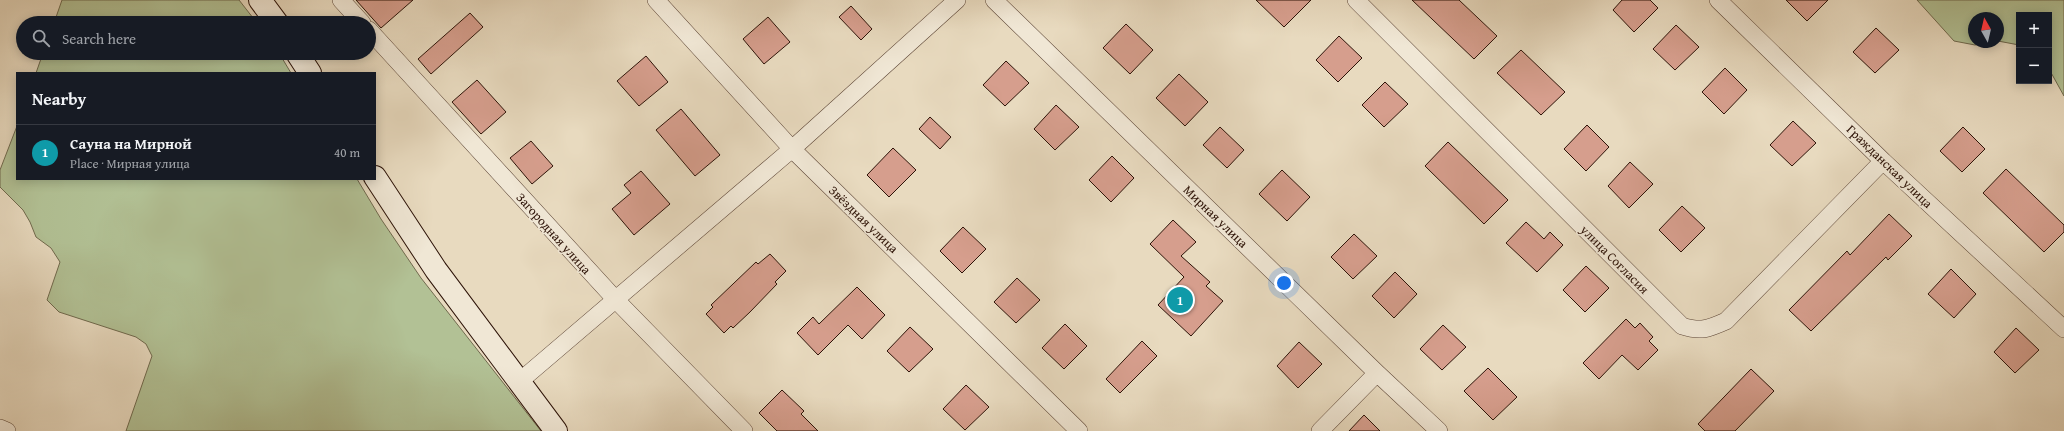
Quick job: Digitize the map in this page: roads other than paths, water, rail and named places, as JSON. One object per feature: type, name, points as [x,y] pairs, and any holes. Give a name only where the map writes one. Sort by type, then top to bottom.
[{"type":"street","points":[[260,0],[272,16]]},
{"type":"street","points":[[341,0],[356,16]]},
{"type":"street","name":"Звёздная улица","points":[[656,0],[792,150],[1079,431]]},
{"type":"street","points":[[520,381],[792,150],[957,0]]},
{"type":"street","name":"Мирная улица","points":[[994,0],[1377,374],[1438,431]]},
{"type":"street","name":"улица Согласия","points":[[1356,0],[1682,326],[1694,330],[1709,329],[1726,321],[1883,161]]},
{"type":"street","name":"Гражданская улица","points":[[1718,0],[1883,161],[2064,329]]},
{"type":"street","name":"Загородная улица","points":[[376,38],[616,300],[744,431]]},
{"type":"street","points":[[302,60],[309,72]]},
{"type":"street","points":[[376,179],[436,270],[556,431]]},
{"type":"street","points":[[1320,431],[1377,374]]},
{"type":"street","points":[[0,428],[7,431]]},
{"type":"place","name":"Сауна на Мирной","points":[[1180,300]]}]
